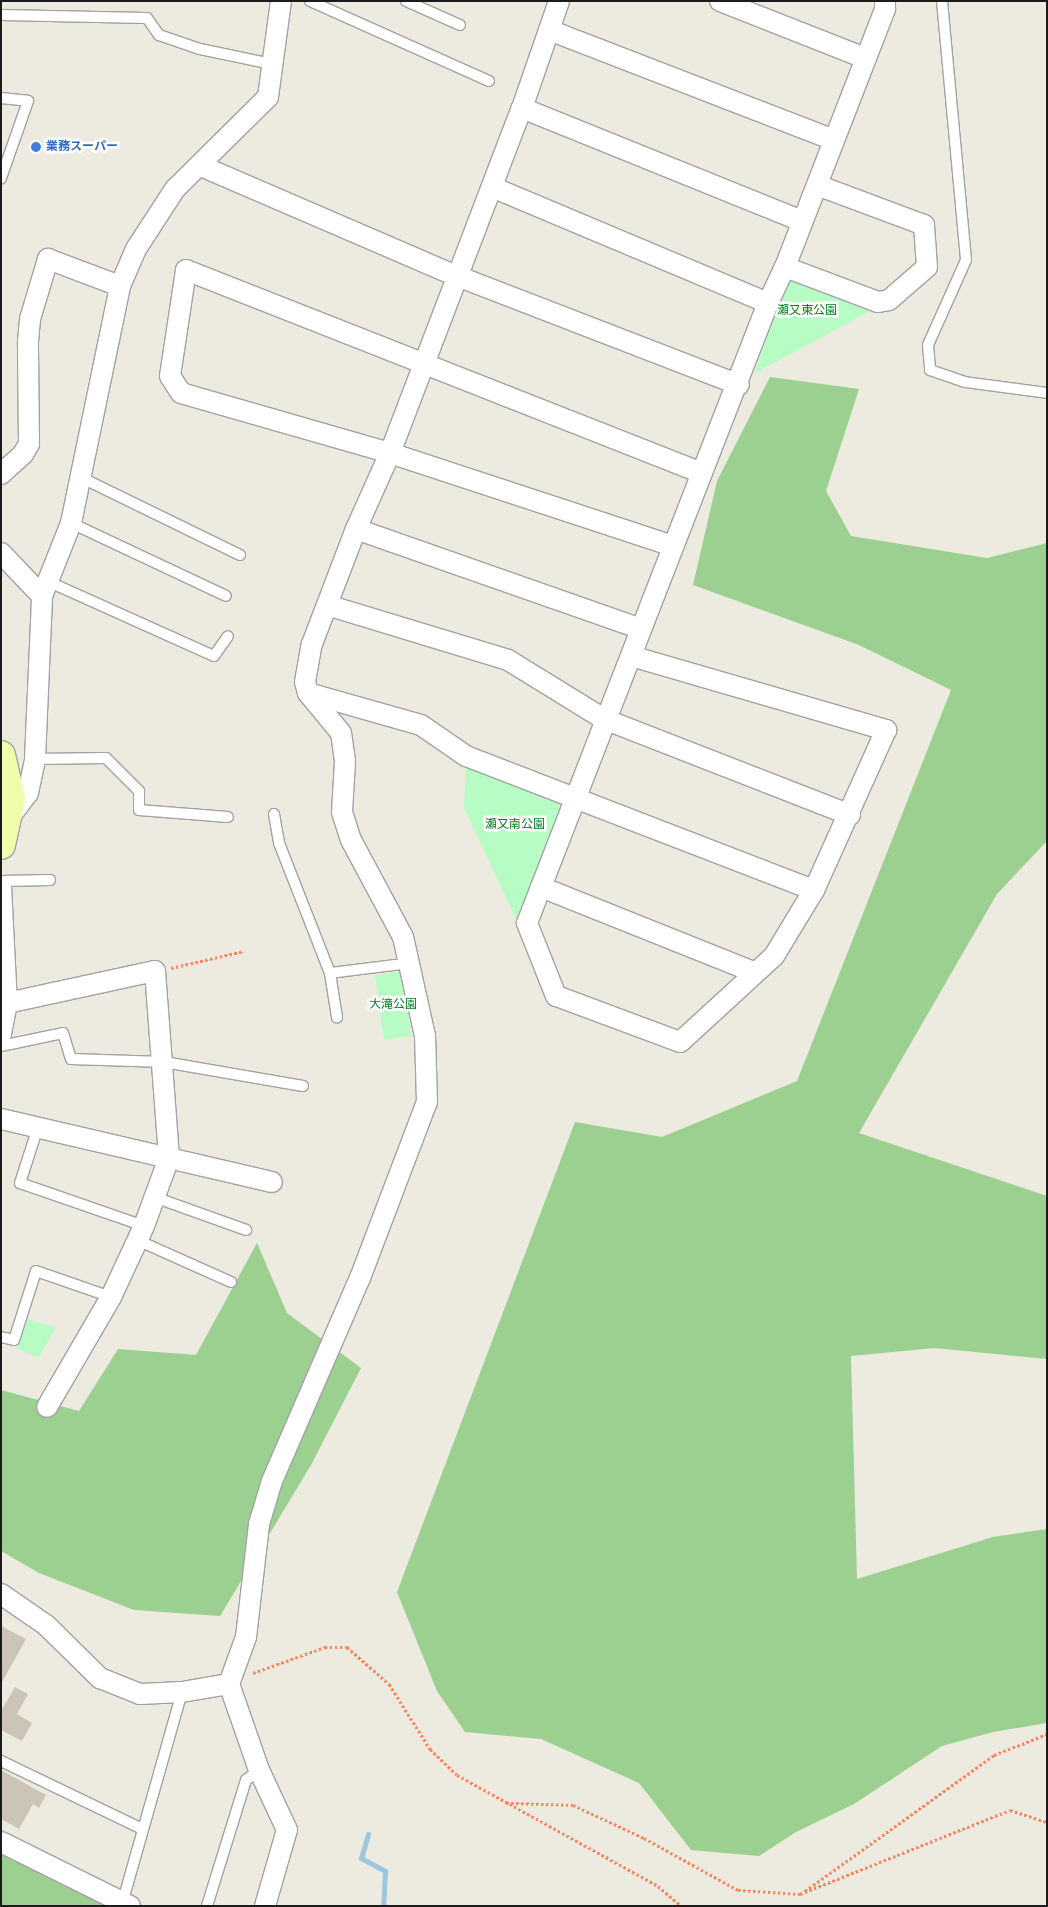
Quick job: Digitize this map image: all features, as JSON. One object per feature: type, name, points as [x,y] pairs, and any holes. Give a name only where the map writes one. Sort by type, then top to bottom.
[{"type":"main road","points":[[1,755],[11,799],[9,818],[1,845]]},
{"type":"street","points":[[9,818],[28,793],[35,758],[45,588],[71,522],[120,286],[154,220],[175,189],[201,166],[268,97],[281,1]]},
{"type":"street","points":[[265,1906],[287,1830],[259,1770],[229,1684],[246,1637],[258,1524],[272,1480],[360,1278],[427,1102],[426,1036],[410,963],[392,911],[351,840],[342,812],[345,761],[341,733],[308,693],[305,682],[308,662],[356,529],[390,453],[492,188],[559,1]]},
{"type":"street","points":[[720,1],[865,58]]},
{"type":"street","points":[[631,656],[886,730],[850,815],[814,890],[774,956],[754,972],[680,1042],[556,996],[527,922],[604,719],[631,656],[738,385],[768,303],[785,268],[885,9],[885,1]]},
{"type":"street","points":[[549,30],[834,140]]},
{"type":"street","points":[[522,108],[802,221]]},
{"type":"street","points":[[201,166],[457,276],[738,385]]},
{"type":"street","points":[[785,268],[878,302],[889,300],[927,267],[924,225],[817,185]]},
{"type":"street","points":[[492,188],[768,303]]},
{"type":"street","points":[[1,474],[23,454],[29,444],[28,342],[30,319],[48,259],[120,286]]},
{"type":"street","points":[[673,546],[390,453],[181,393],[170,376],[186,270],[702,473]]},
{"type":"street","points":[[356,529],[641,630]]},
{"type":"street","points":[[1,553],[45,588]]},
{"type":"street","points":[[327,605],[508,660],[604,719],[850,815]]},
{"type":"street","points":[[308,693],[421,725],[466,756],[574,800],[814,890]]},
{"type":"street","points":[[1,886],[7,1003],[1,1035]]},
{"type":"street","points":[[541,887],[754,972]]},
{"type":"street","points":[[7,1003],[155,971],[164,1062],[169,1158],[140,1233],[111,1297],[47,1407]]},
{"type":"street","points":[[1,1119],[272,1182]]},
{"type":"street","points":[[1,1594],[46,1625],[100,1678],[140,1694],[182,1692],[229,1684]]},
{"type":"street","points":[[1,1842],[125,1905]]},
{"type":"lane","points":[[310,1],[489,81]]},
{"type":"lane","points":[[406,1],[460,25]]},
{"type":"lane","points":[[942,1],[966,260],[928,346],[930,370],[965,382],[1047,393]]},
{"type":"lane","points":[[1,15],[148,18],[159,35],[200,49],[272,64]]},
{"type":"lane","points":[[1,98],[28,101],[1,178]]},
{"type":"lane","points":[[80,477],[240,555]]},
{"type":"lane","points":[[71,522],[226,596]]},
{"type":"lane","points":[[45,588],[214,656],[228,636]]},
{"type":"lane","points":[[35,758],[106,758],[139,791],[139,810],[228,817]]},
{"type":"lane","points":[[274,814],[279,843],[330,973],[337,1017]]},
{"type":"lane","points":[[1,880],[50,880]]},
{"type":"lane","points":[[330,973],[410,963]]},
{"type":"lane","points":[[1,1046],[63,1033],[71,1059],[164,1062],[303,1086]]},
{"type":"lane","points":[[38,1127],[20,1183],[140,1233],[231,1282]]},
{"type":"lane","points":[[154,1197],[246,1230]]},
{"type":"lane","points":[[1,1337],[14,1340],[36,1271],[111,1297]]},
{"type":"lane","points":[[125,1905],[142,1829],[182,1692]]},
{"type":"lane","points":[[1,1761],[142,1829]]},
{"type":"lane","points":[[206,1906],[246,1780],[259,1770]]},
{"type":"path","points":[[155,971],[244,951]]},
{"type":"path","points":[[229,1684],[285,1660],[325,1647],[347,1647],[389,1684],[430,1749],[456,1775],[658,1886],[681,1906]]},
{"type":"path","points":[[800,1894],[994,1755],[1047,1734]]},
{"type":"path","points":[[506,1803],[573,1805],[644,1838],[738,1890],[800,1894],[1010,1810],[1047,1822]]},
{"type":"green space","name":"瀬又東公園","points":[[795,273],[878,307],[755,373],[786,279]]},
{"type":"green space","points":[[770,377],[859,389],[826,491],[851,536],[987,558],[1047,543],[1047,841],[997,894],[859,1133],[1047,1196],[1047,1359],[934,1348],[851,1356],[857,1579],[993,1537],[1047,1529],[1047,1723],[993,1732],[942,1746],[854,1804],[796,1832],[759,1856],[691,1850],[639,1783],[541,1739],[465,1732],[437,1691],[397,1592],[575,1122],[662,1137],[797,1081],[951,690],[859,645],[693,585],[717,481]]},
{"type":"green space","name":"瀬又南公園","points":[[466,756],[564,804],[518,923],[464,808]]},
{"type":"green space","name":"大滝公園","points":[[402,971],[411,1036],[384,1040],[375,975]]},
{"type":"green space","points":[[257,1243],[287,1313],[361,1368],[311,1465],[220,1616],[134,1610],[39,1573],[1,1551],[1,1390],[79,1411],[118,1349],[196,1355]]},
{"type":"green space","points":[[28,1319],[56,1328],[39,1357],[17,1349]]},
{"type":"green space","points":[[1,1850],[111,1906],[1,1906]]},
{"type":"building","points":[[1,1626],[26,1639],[1,1684]]},
{"type":"building","points":[[15,1687],[28,1694],[17,1714],[32,1723],[22,1741],[1,1730],[1,1711]]},
{"type":"building","points":[[1,1770],[46,1795],[39,1808],[33,1804],[19,1829],[1,1819]]},
{"type":"waterway","points":[[368,1834],[361,1858],[385,1871],[383,1906]]},
{"type":"place","name":"業務スーパー","points":[[36,147]]}]
